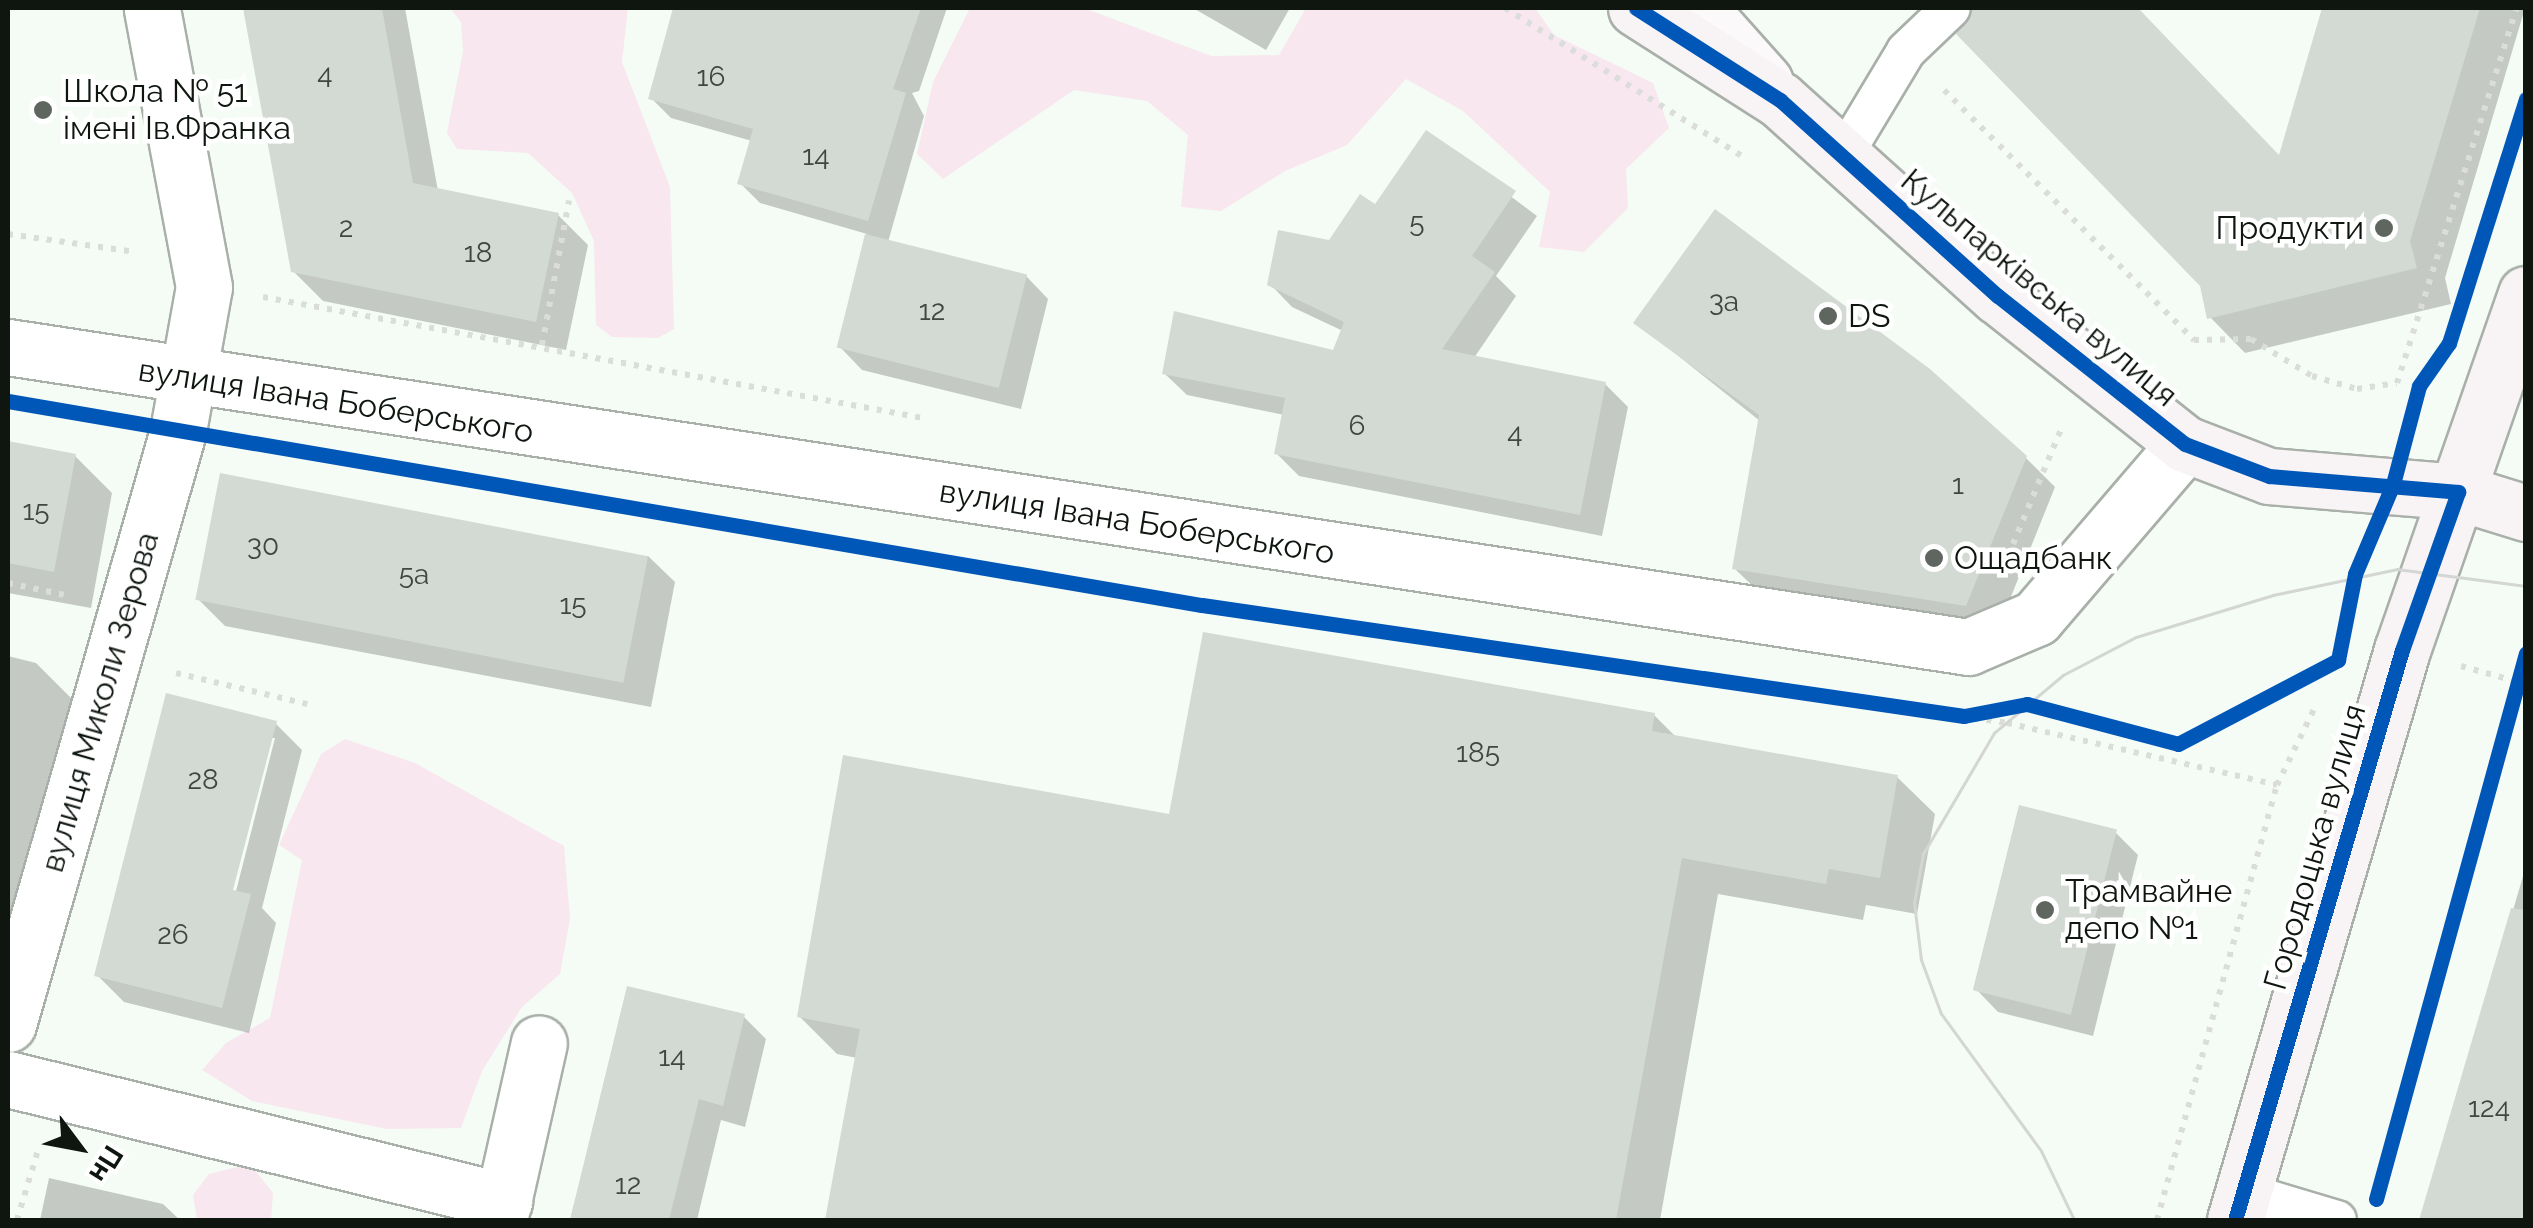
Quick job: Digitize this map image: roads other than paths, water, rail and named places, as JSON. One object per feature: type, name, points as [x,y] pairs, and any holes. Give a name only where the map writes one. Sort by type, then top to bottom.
[{"type":"main road","name":"Кульпарківська вулиця","points":[[1636,8],[1780,100],[1998,296],[2185,444],[2269,476],[2458,492]]},
{"type":"main road","points":[[1699,8],[1780,100]]},
{"type":"main road","name":"Городоцька вулиця","points":[[2239,1206],[2402,650],[2526,294]]},
{"type":"main road","points":[[2458,492],[2526,513]]},
{"type":"street","name":"вулиця Миколи Зерова","points":[[8,1024],[190,378],[204,287],[152,8]]},
{"type":"street","name":"вулиця Івана Боберського","points":[[8,348],[1968,646],[2036,618],[2185,444]]},
{"type":"street","points":[[31,1086],[501,1211],[540,1044]]},
{"type":"lane","points":[[1843,156],[1906,51],[1951,8]]},
{"type":"lane","points":[[2239,1206],[2336,1220]]},
{"type":"tram line","points":[[2074,1220],[2041,1151],[1941,1014],[1921,960],[1914,903],[1923,854],[1994,733],[2063,675],[2136,637],[2273,595],[2397,569],[2526,586]]},
{"type":"place","name":"Школа № 51 імені Ів.Франка","points":[[43,110]]},
{"type":"place","name":"Продукти","points":[[2384,228]]},
{"type":"place","name":"DS","points":[[1828,316]]},
{"type":"place","name":"Ощадбанк","points":[[1934,558]]},
{"type":"place","name":"Трамвайне депо №1","points":[[2045,910]]}]
